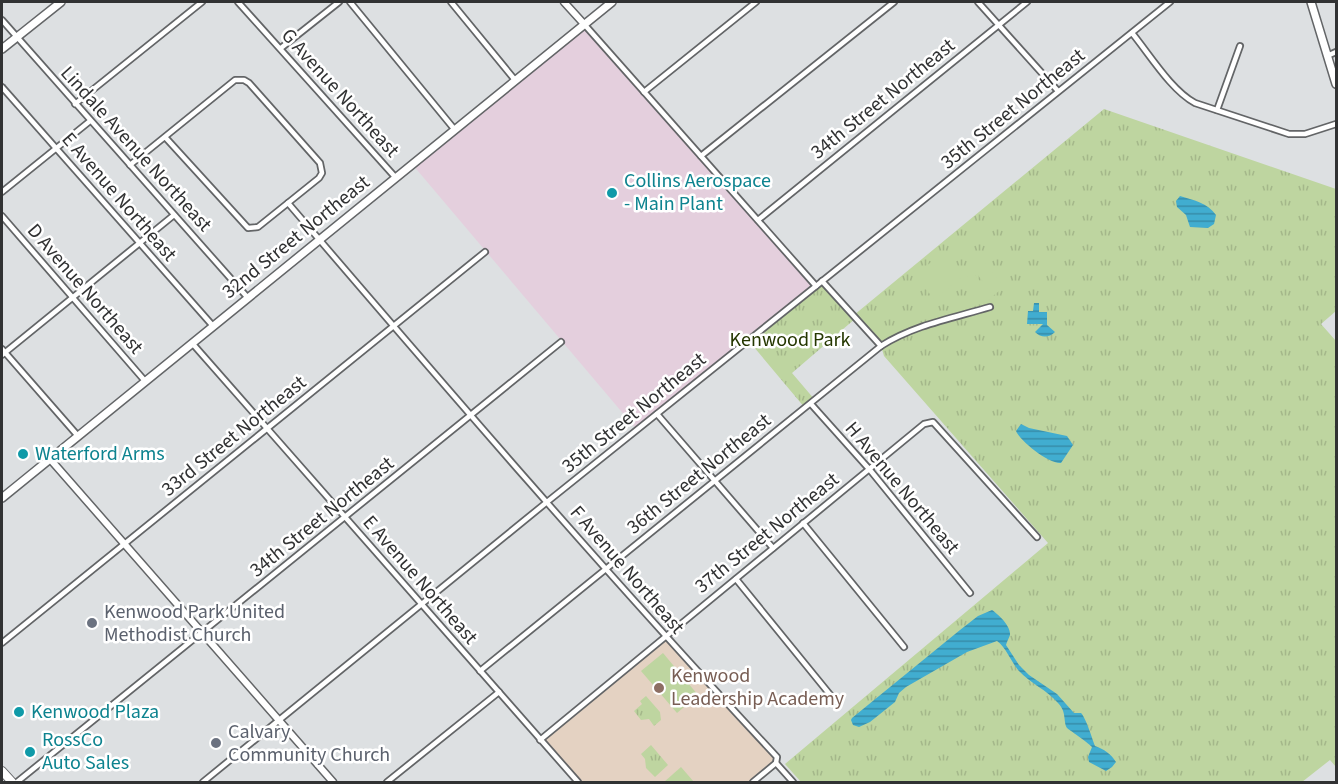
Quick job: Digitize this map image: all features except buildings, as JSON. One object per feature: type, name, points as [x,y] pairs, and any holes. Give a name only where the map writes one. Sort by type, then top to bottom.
[{"type":"main road","points":[[2,50],[61,2]]},
{"type":"main road","name":"32nd Street Northeast","points":[[2,498],[610,2]]},
{"type":"main road","points":[[1311,2],[1336,84]]},
{"type":"main road","points":[[2,771],[12,783]]},
{"type":"street","points":[[75,104],[202,2]]},
{"type":"street","name":"G Avenue Northeast","points":[[238,2],[396,177]]},
{"type":"street","points":[[281,48],[339,2]]},
{"type":"street","points":[[350,2],[455,130]]},
{"type":"street","points":[[451,2],[515,80]]},
{"type":"street","points":[[564,2],[816,286]]},
{"type":"street","points":[[644,92],[756,2]]},
{"type":"street","points":[[701,156],[894,2]]},
{"type":"street","points":[[978,2],[1058,92]]},
{"type":"street","name":"34th Street Northeast","points":[[758,220],[1027,2]]},
{"type":"street","name":"35th Street Northeast","points":[[202,783],[547,502],[1170,2]]},
{"type":"street","name":"Lindale Avenue Northeast","points":[[2,20],[248,298]]},
{"type":"street","points":[[1132,33],[1186,98],[1289,134],[1305,134],[1336,124]]},
{"type":"street","points":[[1217,110],[1240,46]]},
{"type":"street","points":[[1327,56],[1336,52]]},
{"type":"street","points":[[130,165],[235,80],[240,79],[249,83],[320,163],[322,173],[319,178],[258,227],[248,228],[165,137]]},
{"type":"street","name":"E Avenue Northeast","points":[[2,87],[213,326]]},
{"type":"street","points":[[2,192],[90,121]]},
{"type":"street","name":"F Avenue Northeast","points":[[288,203],[664,636],[777,757],[776,763],[793,783]]},
{"type":"street","points":[[78,436],[2,352],[174,215]]},
{"type":"street","name":"D Avenue Northeast","points":[[2,216],[145,381]]},
{"type":"street","name":"33rd Street Northeast","points":[[2,643],[485,252]]},
{"type":"street","points":[[822,281],[881,346]]},
{"type":"street","name":"36th Street Northeast","points":[[480,671],[881,346],[918,327],[990,307]]},
{"type":"street","name":"34th Street Northeast","points":[[17,783],[561,342]]},
{"type":"street","name":"E Avenue Northeast","points":[[192,343],[499,692],[575,782]]},
{"type":"street","name":"H Avenue Northeast","points":[[811,404],[870,470],[970,593]]},
{"type":"street","points":[[657,414],[773,548]]},
{"type":"street","name":"37th Street Northeast","points":[[540,740],[924,424],[933,422],[1037,537]]},
{"type":"street","points":[[50,459],[333,783]]},
{"type":"street","points":[[803,523],[904,647]]},
{"type":"street","points":[[736,579],[836,702]]},
{"type":"street","points":[[387,783],[499,692]]},
{"type":"street","points":[[753,783],[776,763]]},
{"type":"shaded area","points":[[584,24],[816,286],[637,430],[412,164]]},
{"type":"shaded area","name":"Kenwood Leadership Academy","points":[[664,636],[777,757],[776,763],[753,782],[578,782],[544,741]]},
{"type":"green space","name":"Kenwood Park","points":[[1104,109],[1336,189],[1336,311],[1321,324],[1336,341],[1336,767],[1330,760],[1302,782],[801,782],[785,764],[1048,543],[884,356],[881,346],[856,318],[792,373],[815,400],[805,408],[748,340],[822,281],[854,315]]},
{"type":"green space","points":[[946,251],[965,275],[934,299],[914,275]]},
{"type":"green space","points":[[985,263],[1004,287],[993,296],[975,271]]},
{"type":"green space","points":[[973,272],[992,297],[981,305],[962,281]]},
{"type":"green space","points":[[663,653],[698,695],[677,713],[641,671]]},
{"type":"green space","points":[[646,696],[660,712],[661,720],[654,726],[649,719],[641,720],[634,711],[642,704],[640,701]]},
{"type":"green space","points":[[651,745],[668,765],[655,777],[646,768],[645,759],[641,754]]},
{"type":"green space","points":[[681,767],[694,782],[664,782]]},
{"type":"water","points":[[1180,196],[1200,202],[1213,211],[1216,215],[1214,224],[1208,228],[1190,227],[1186,215],[1177,207],[1176,201]]},
{"type":"water","points":[[1034,303],[1039,303],[1039,312],[1047,312],[1047,325],[1055,332],[1048,336],[1035,332],[1043,324],[1027,324],[1028,311],[1033,311]]},
{"type":"water","points":[[1021,424],[1029,428],[1067,436],[1073,445],[1061,463],[1050,460],[1023,441],[1016,431]]},
{"type":"water","points":[[992,610],[1001,617],[1010,632],[1006,645],[1019,665],[1029,675],[1057,694],[1074,713],[1081,713],[1095,746],[1107,752],[1116,762],[1112,767],[1106,771],[1089,762],[1088,757],[1092,747],[1067,728],[1061,706],[1019,671],[997,641],[967,652],[906,687],[899,693],[895,702],[870,722],[859,727],[853,725],[852,718],[978,616]]},
{"type":"place","name":"Collins Aerospace - Main Plant","points":[[612,193]]},
{"type":"place","name":"Waterford Arms","points":[[23,454]]},
{"type":"place","name":"Kenwood Park United Methodist Church","points":[[92,623]]},
{"type":"place","name":"Kenwood Leadership Academy","points":[[659,688]]},
{"type":"place","name":"Kenwood Plaza","points":[[19,712]]},
{"type":"place","name":"Calvary Community Church","points":[[216,743]]},
{"type":"place","name":"RossCo Auto Sales","points":[[30,752]]}]
